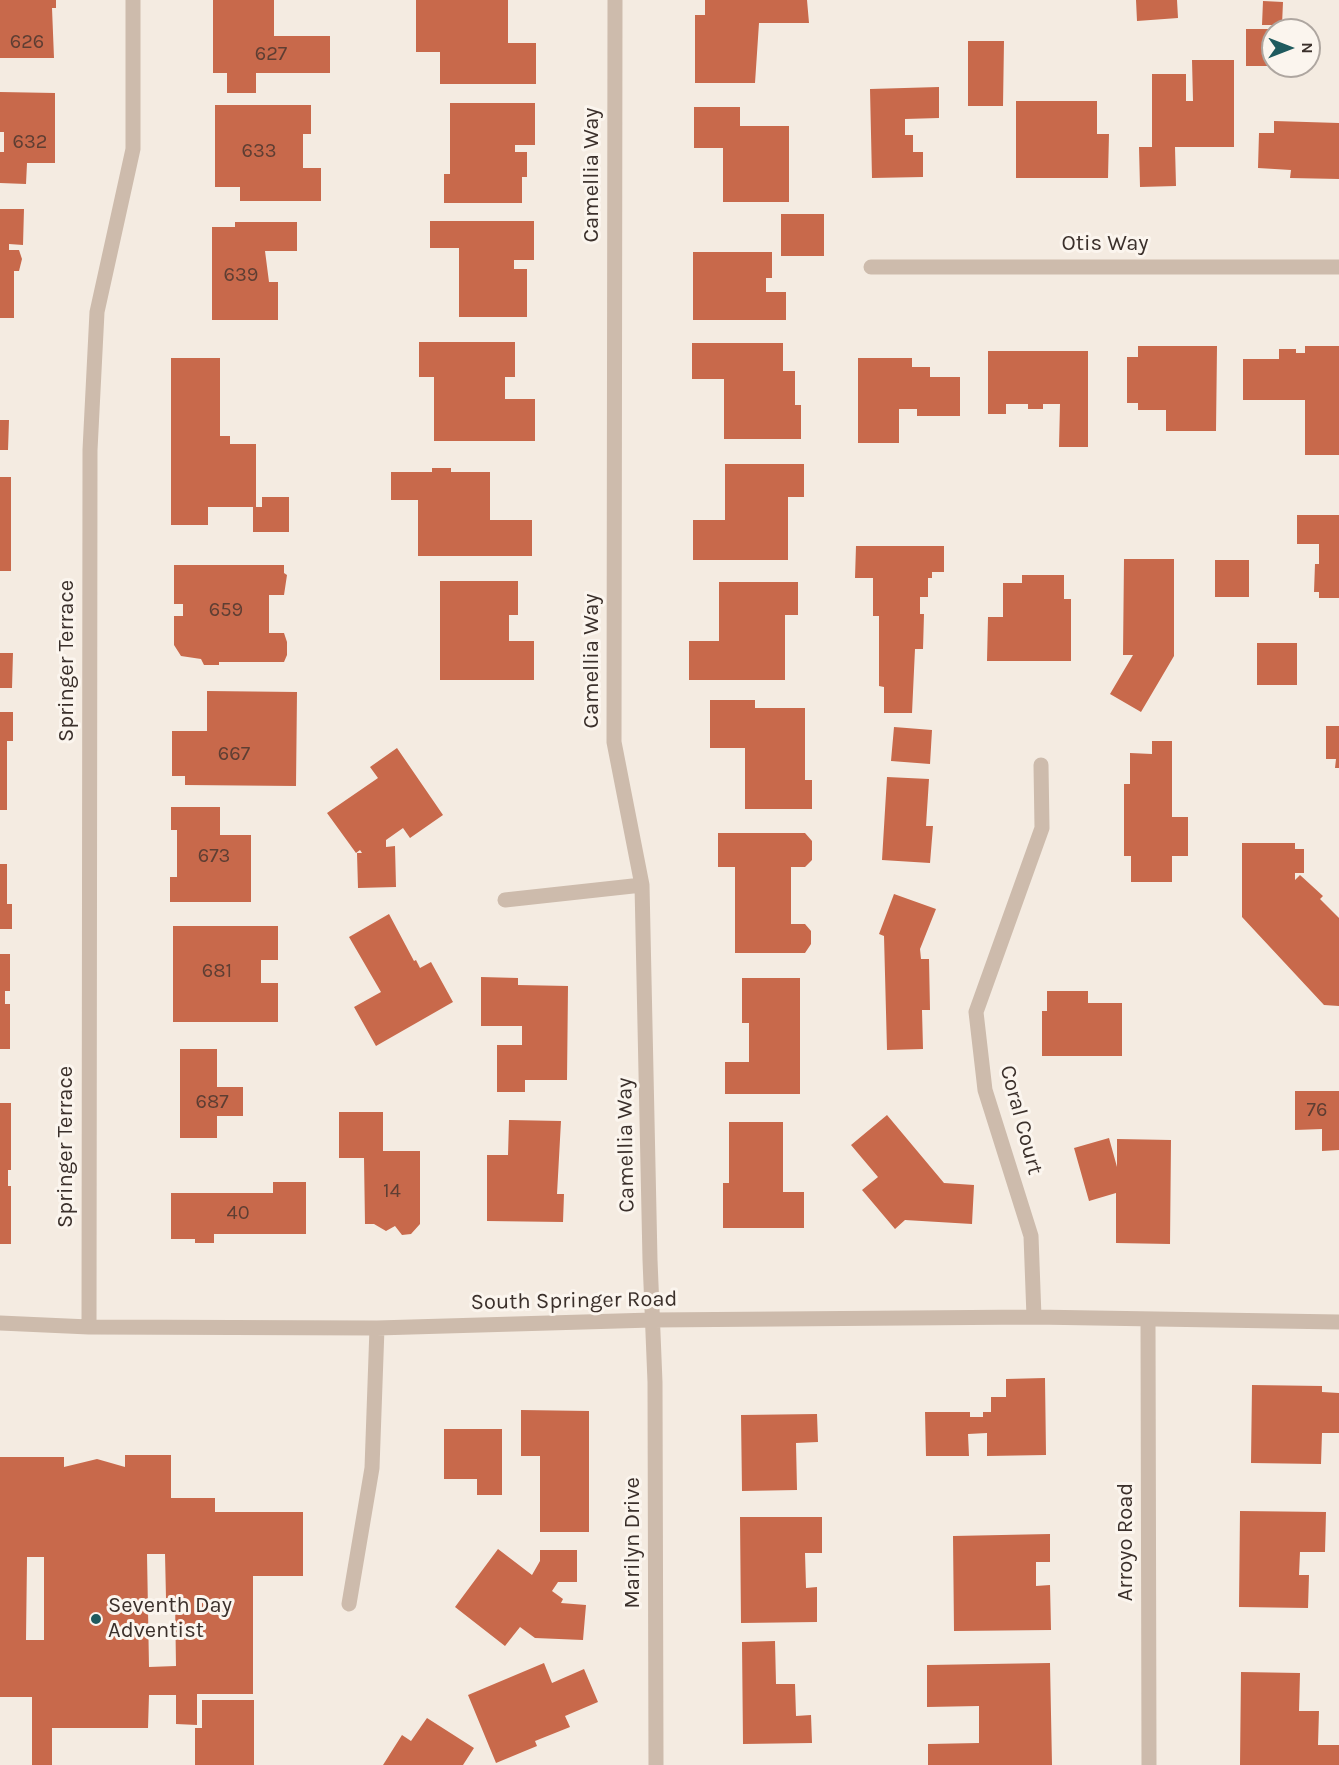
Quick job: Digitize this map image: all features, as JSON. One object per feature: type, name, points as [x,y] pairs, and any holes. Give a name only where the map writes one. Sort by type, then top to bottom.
[{"type":"street","name":"Springer Terrace","points":[[89,1327],[90,450],[97,312],[133,149],[134,0]]},
{"type":"street","name":"Camellia Way","points":[[615,0],[614,742],[642,885],[652,1320]]},
{"type":"street","name":"Otis Way","points":[[871,267],[1339,267]]},
{"type":"street","name":"Coral Court","points":[[1034,1317],[1031,1236],[985,1090],[975,1012],[1042,828],[1041,765]]},
{"type":"street","points":[[505,900],[642,885]]},
{"type":"street","name":"South Springer Road","points":[[0,1323],[89,1327],[377,1328],[652,1320],[1034,1317],[1339,1322]]},
{"type":"street","name":"Arroyo Road","points":[[1148,1319],[1149,1765]]},
{"type":"street","name":"Marilyn Drive","points":[[652,1320],[655,1382],[656,1765]]},
{"type":"street","points":[[349,1604],[372,1468],[377,1328]]},
{"type":"building","points":[[0,0],[56,0],[56,8],[52,8],[54,58],[0,58]]},
{"type":"building","points":[[213,0],[274,0],[274,36],[330,36],[330,73],[256,73],[256,93],[227,93],[227,73],[213,73]]},
{"type":"building","points":[[416,0],[508,0],[508,43],[536,43],[536,84],[440,84],[440,52],[416,52]]},
{"type":"building","points":[[705,0],[807,0],[809,23],[759,23],[755,83],[695,83],[695,15],[705,15]]},
{"type":"building","points":[[1136,0],[1177,0],[1178,18],[1137,21]]},
{"type":"building","points":[[1263,1],[1283,2],[1282,18],[1262,18]]},
{"type":"building","points":[[1246,29],[1261,29],[1261,66],[1246,66]]},
{"type":"building","points":[[968,41],[1004,41],[1003,106],[968,106]]},
{"type":"building","points":[[1192,60],[1234,60],[1234,147],[1175,147],[1176,186],[1140,187],[1139,147],[1152,147],[1152,74],[1186,74],[1186,101],[1193,101]]},
{"type":"building","points":[[939,87],[939,118],[905,119],[905,135],[913,135],[913,152],[923,152],[923,177],[872,178],[870,89]]},
{"type":"building","points":[[0,92],[55,93],[55,163],[27,163],[26,184],[0,183],[0,152],[4,152],[4,132],[0,132]]},
{"type":"building","points":[[1016,101],[1097,101],[1097,134],[1109,134],[1108,178],[1016,178]]},
{"type":"building","points":[[450,103],[535,103],[535,145],[515,145],[515,152],[527,152],[527,177],[522,177],[522,203],[444,203],[444,174],[450,174]]},
{"type":"building","points":[[215,105],[311,105],[311,134],[303,134],[303,168],[321,168],[321,201],[240,201],[240,187],[215,187]]},
{"type":"building","points":[[694,107],[740,107],[740,126],[789,126],[789,202],[723,202],[723,148],[694,148]]},
{"type":"building","points":[[1274,121],[1339,123],[1339,179],[1290,178],[1291,170],[1258,168],[1259,133],[1274,133]]},
{"type":"building","points":[[0,209],[24,209],[23,245],[9,244],[9,250],[19,250],[22,259],[19,271],[14,271],[14,318],[0,318]]},
{"type":"building","points":[[781,214],[824,214],[824,256],[781,256]]},
{"type":"building","points":[[430,221],[534,221],[534,260],[514,260],[514,269],[527,269],[527,317],[459,317],[459,248],[430,248]]},
{"type":"building","points":[[235,222],[297,222],[297,251],[265,251],[269,282],[278,282],[278,320],[212,320],[212,227],[235,227]]},
{"type":"building","points":[[693,252],[772,252],[772,278],[766,278],[766,292],[786,292],[786,320],[693,320]]},
{"type":"building","points":[[419,342],[515,342],[515,377],[505,377],[505,399],[535,399],[535,441],[434,441],[434,377],[419,377]]},
{"type":"building","points":[[692,343],[783,343],[783,371],[795,371],[795,405],[801,405],[801,439],[724,439],[724,379],[692,379]]},
{"type":"building","points":[[1138,346],[1217,346],[1216,431],[1166,431],[1166,410],[1138,410],[1138,403],[1127,403],[1127,357],[1138,357]]},
{"type":"building","points":[[1305,346],[1339,346],[1339,455],[1305,455],[1305,400],[1243,400],[1243,359],[1279,359],[1279,349],[1296,349],[1296,353],[1305,353]]},
{"type":"building","points":[[988,351],[1088,351],[1088,447],[1059,447],[1060,404],[1043,404],[1043,409],[1028,409],[1028,404],[1006,404],[1006,414],[988,414]]},
{"type":"building","points":[[171,358],[220,358],[220,436],[230,436],[230,444],[256,444],[256,507],[262,507],[262,497],[289,497],[289,532],[253,532],[253,507],[208,507],[208,525],[171,525]]},
{"type":"building","points":[[858,358],[912,358],[912,367],[930,367],[930,377],[960,377],[960,416],[917,416],[917,409],[899,409],[899,443],[858,443]]},
{"type":"building","points":[[0,420],[9,420],[8,450],[0,450]]},
{"type":"building","points":[[725,464],[804,464],[804,497],[788,497],[788,560],[693,560],[693,520],[725,520]]},
{"type":"building","points":[[432,468],[451,468],[451,472],[490,472],[490,520],[532,520],[532,556],[418,556],[418,500],[391,500],[391,472],[432,472]]},
{"type":"building","points":[[0,477],[11,477],[11,571],[0,571]]},
{"type":"building","points":[[1297,515],[1339,515],[1339,598],[1319,598],[1319,592],[1314,592],[1315,564],[1319,564],[1319,544],[1297,544]]},
{"type":"building","points":[[856,546],[944,546],[944,572],[932,572],[932,578],[928,578],[928,597],[920,597],[920,614],[924,614],[923,649],[915,649],[912,713],[884,713],[884,687],[879,686],[879,616],[873,616],[873,578],[855,578]]},
{"type":"building","points":[[1124,559],[1174,559],[1174,656],[1141,712],[1110,694],[1133,655],[1123,655]]},
{"type":"building","points":[[1215,560],[1249,560],[1249,597],[1215,597]]},
{"type":"building","points":[[174,565],[284,565],[284,573],[287,575],[284,595],[269,595],[269,633],[284,633],[287,655],[284,662],[219,662],[219,665],[204,665],[201,659],[181,656],[174,645],[174,616],[183,616],[183,604],[174,604]]},
{"type":"building","points":[[1022,575],[1064,575],[1064,599],[1071,599],[1071,661],[987,661],[988,617],[1003,617],[1003,583],[1022,583]]},
{"type":"building","points":[[440,581],[518,581],[518,615],[509,615],[509,641],[534,641],[534,680],[440,680]]},
{"type":"building","points":[[719,582],[798,582],[798,615],[785,615],[785,680],[689,680],[689,641],[719,641]]},
{"type":"building","points":[[1257,643],[1297,643],[1297,685],[1257,685]]},
{"type":"building","points":[[0,653],[13,653],[12,688],[0,688]]},
{"type":"building","points":[[207,691],[297,692],[296,786],[185,785],[185,776],[172,776],[172,731],[207,731]]},
{"type":"building","points":[[710,700],[755,700],[755,708],[805,708],[805,780],[812,780],[812,809],[745,809],[745,748],[710,748]]},
{"type":"building","points":[[0,712],[13,712],[13,741],[7,741],[7,810],[0,810]]},
{"type":"building","points":[[1326,726],[1339,726],[1339,768],[1335,768],[1336,759],[1326,759]]},
{"type":"building","points":[[894,727],[932,730],[930,764],[891,761]]},
{"type":"building","points":[[1152,741],[1172,741],[1172,817],[1188,817],[1188,856],[1172,856],[1172,882],[1131,882],[1131,856],[1124,856],[1124,784],[1130,784],[1130,753],[1152,754]]},
{"type":"building","points":[[397,748],[443,815],[410,838],[403,828],[386,840],[386,847],[395,846],[396,887],[358,888],[357,853],[362,853],[360,850],[356,853],[327,813],[378,778],[370,767]]},
{"type":"building","points":[[887,777],[929,779],[926,826],[933,826],[930,863],[882,860]]},
{"type":"building","points":[[171,807],[220,807],[220,835],[251,835],[251,902],[170,902],[170,877],[177,877],[177,830],[171,830]]},
{"type":"building","points":[[718,833],[805,833],[812,841],[812,860],[805,867],[791,867],[791,924],[805,924],[811,931],[811,944],[805,953],[735,953],[735,867],[718,867]]},
{"type":"building","points":[[1242,843],[1295,843],[1295,849],[1304,849],[1304,873],[1295,873],[1295,880],[1300,875],[1323,896],[1320,899],[1339,918],[1339,1006],[1324,1005],[1242,917]]},
{"type":"building","points":[[0,864],[7,864],[7,904],[12,904],[12,929],[0,929]]},
{"type":"building","points":[[894,894],[936,909],[920,949],[921,959],[929,959],[930,1010],[922,1010],[923,1049],[887,1050],[884,936],[879,934]]},
{"type":"building","points":[[389,914],[414,961],[416,960],[420,968],[431,962],[453,1002],[376,1046],[354,1007],[381,992],[349,937]]},
{"type":"building","points":[[173,926],[278,926],[278,960],[261,960],[261,983],[278,983],[278,1022],[173,1022]]},
{"type":"building","points":[[0,954],[10,954],[10,991],[5,991],[5,1004],[10,1004],[10,1049],[0,1049]]},
{"type":"building","points":[[481,977],[518,978],[518,985],[568,986],[567,1080],[525,1080],[525,1092],[497,1092],[497,1045],[522,1045],[522,1026],[481,1026]]},
{"type":"building","points":[[742,978],[800,978],[800,1094],[725,1094],[725,1062],[749,1062],[749,1023],[742,1023]]},
{"type":"building","points":[[1047,991],[1088,991],[1088,1003],[1122,1003],[1122,1056],[1042,1056],[1042,1011],[1047,1011]]},
{"type":"building","points":[[180,1049],[217,1049],[217,1087],[243,1087],[243,1116],[217,1116],[217,1138],[180,1138]]},
{"type":"building","points":[[1295,1091],[1339,1091],[1339,1150],[1322,1151],[1322,1129],[1295,1130]]},
{"type":"building","points":[[0,1103],[11,1103],[11,1170],[8,1170],[8,1186],[11,1186],[11,1244],[0,1244]]},
{"type":"building","points":[[339,1112],[383,1112],[383,1151],[420,1151],[420,1224],[411,1234],[402,1235],[395,1226],[386,1231],[374,1224],[365,1224],[364,1158],[339,1158]]},
{"type":"building","points":[[887,1115],[944,1183],[974,1185],[972,1224],[905,1220],[895,1229],[862,1190],[878,1177],[851,1145]]},
{"type":"building","points":[[509,1120],[561,1121],[557,1194],[564,1194],[563,1222],[487,1221],[487,1155],[508,1155]]},
{"type":"building","points":[[729,1122],[783,1122],[783,1192],[804,1192],[804,1228],[723,1228],[723,1183],[729,1183]]},
{"type":"building","points":[[1109,1138],[1117,1167],[1117,1139],[1171,1140],[1170,1244],[1116,1243],[1116,1193],[1089,1201],[1074,1148]]},
{"type":"building","points":[[273,1182],[306,1182],[306,1234],[214,1234],[214,1243],[195,1243],[195,1239],[171,1239],[171,1193],[273,1193]]},
{"type":"building","points":[[1045,1378],[1046,1455],[987,1456],[987,1433],[968,1434],[969,1456],[926,1456],[925,1412],[970,1412],[970,1417],[983,1417],[983,1412],[991,1412],[991,1397],[1006,1397],[1006,1379]]},
{"type":"building","points":[[1252,1385],[1322,1386],[1322,1392],[1339,1393],[1339,1433],[1322,1433],[1321,1464],[1251,1463]]},
{"type":"building","points":[[521,1410],[589,1411],[589,1532],[540,1532],[540,1456],[521,1456]]},
{"type":"building","points":[[817,1414],[818,1442],[796,1443],[797,1490],[742,1491],[741,1415]]},
{"type":"building","points":[[444,1429],[502,1429],[502,1495],[477,1495],[477,1479],[444,1479]]},
{"type":"building","name":"Seventh Day Adventist","points":[[125,1455],[171,1455],[171,1498],[215,1498],[215,1512],[303,1512],[303,1576],[253,1576],[253,1694],[197,1694],[197,1725],[176,1724],[176,1695],[149,1695],[148,1728],[52,1728],[52,1765],[32,1765],[32,1697],[0,1697],[0,1457],[64,1457],[64,1467],[97,1459],[125,1467]],"holes":[[[147,1554],[165,1554],[166,1598],[175,1598],[176,1666],[149,1667]],[[27,1557],[44,1557],[44,1640],[26,1640]]]},
{"type":"building","points":[[1240,1511],[1326,1512],[1325,1552],[1300,1552],[1299,1575],[1309,1575],[1308,1608],[1239,1607]]},
{"type":"building","points":[[740,1517],[822,1517],[822,1553],[805,1553],[806,1588],[817,1587],[817,1622],[741,1623]]},
{"type":"building","points":[[1050,1534],[1050,1562],[1036,1562],[1036,1586],[1050,1585],[1051,1630],[954,1631],[953,1536]]},
{"type":"building","points":[[498,1549],[532,1575],[540,1561],[540,1550],[577,1550],[577,1582],[558,1582],[552,1591],[563,1599],[561,1603],[586,1605],[583,1640],[535,1638],[520,1627],[505,1646],[455,1607]]},
{"type":"building","points":[[775,1641],[776,1684],[795,1684],[796,1716],[811,1715],[812,1743],[743,1744],[742,1642]]},
{"type":"building","points":[[544,1663],[552,1683],[584,1669],[598,1702],[565,1716],[570,1727],[535,1741],[537,1746],[496,1763],[468,1695]]},
{"type":"building","points":[[1050,1663],[1052,1765],[928,1765],[928,1744],[979,1743],[979,1706],[927,1707],[927,1665]]},
{"type":"building","points":[[1241,1672],[1300,1673],[1299,1711],[1319,1711],[1318,1745],[1339,1745],[1339,1765],[1240,1765]]},
{"type":"building","name":"Seventh Day Adventist","points":[[202,1700],[254,1700],[254,1765],[195,1765],[195,1728],[202,1728]]},
{"type":"building","points":[[427,1718],[474,1748],[463,1765],[383,1765],[402,1735],[411,1741]]},
{"type":"place","name":"Seventh Day Adventist","points":[[96,1619]]}]
